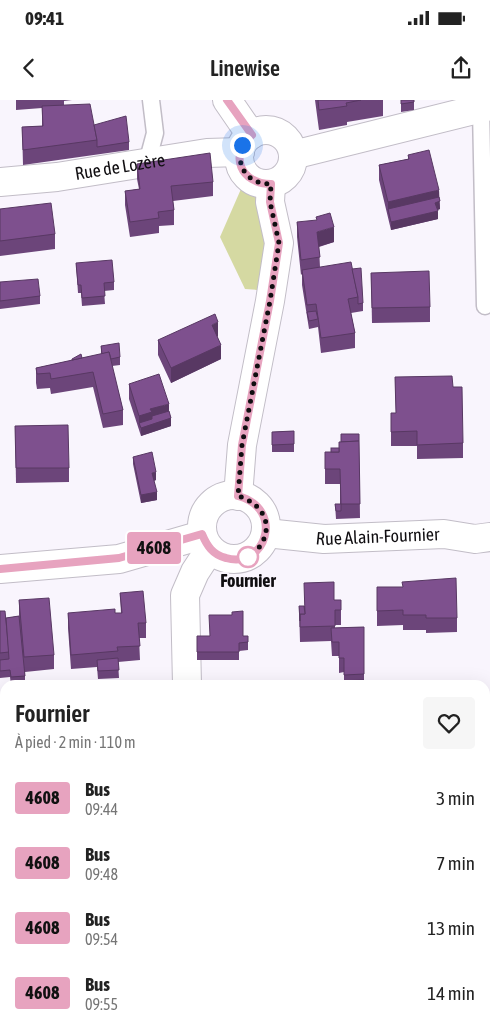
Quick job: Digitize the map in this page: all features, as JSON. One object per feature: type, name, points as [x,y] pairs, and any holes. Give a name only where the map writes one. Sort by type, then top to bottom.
[{"type":"street","points":[[227,100],[246,143],[241,167],[245,174],[257,182],[271,184],[285,177],[293,163],[291,146],[285,138],[278,133],[260,131],[246,143]]},
{"type":"street","points":[[293,155],[485,107]]},
{"type":"street","name":"Rue de Lozère","points":[[0,182],[57,177],[147,163],[207,153],[246,143]]},
{"type":"street","points":[[238,496],[242,445],[270,301],[279,243],[270,202],[271,184]]},
{"type":"street","points":[[228,496],[248,498],[262,512],[266,522],[266,533],[256,550],[248,557],[238,560],[218,556],[206,542],[202,524],[204,514],[218,499],[228,496]]},
{"type":"street","name":"Rue Alain-Fournier","points":[[266,533],[324,539],[444,534],[475,539],[490,537]]},
{"type":"street","points":[[0,569],[119,558],[206,542]]},
{"type":"street","points":[[186,680],[185,596],[206,542]]},
{"type":"lane","points":[[147,163],[155,134],[151,100]]},
{"type":"lane","points":[[485,107],[485,306]]},
{"type":"green space","points":[[241,189],[261,193],[272,291],[245,289],[220,237]]},
{"type":"building","points":[[318,100],[361,100],[346,103],[347,106],[319,110]]},
{"type":"building","points":[[401,100],[414,100],[414,102],[401,104]]},
{"type":"building","points":[[90,104],[97,140],[23,150],[22,127],[43,126],[42,106]]},
{"type":"building","points":[[126,116],[129,142],[97,147],[94,125]]},
{"type":"building","points":[[429,150],[439,190],[388,202],[379,165],[409,159],[408,155]]},
{"type":"building","points":[[210,153],[213,182],[171,186],[174,210],[158,212],[159,218],[130,222],[125,191],[140,189],[137,164]]},
{"type":"building","points":[[439,197],[440,201],[435,203],[438,211],[391,222],[388,209]]},
{"type":"building","points":[[51,203],[55,234],[0,241],[0,209]]},
{"type":"building","points":[[330,213],[334,227],[317,232],[320,257],[301,260],[297,222],[317,220],[316,217]]},
{"type":"building","points":[[112,260],[114,282],[104,283],[105,296],[82,298],[81,285],[78,285],[76,263]]},
{"type":"building","points":[[351,262],[358,297],[348,299],[355,333],[321,338],[316,304],[307,305],[302,270]]},
{"type":"building","points":[[361,268],[363,303],[358,304],[352,269]]},
{"type":"building","points":[[429,271],[430,307],[372,308],[371,273]]},
{"type":"building","points":[[38,279],[40,296],[0,301],[0,282]]},
{"type":"building","points":[[316,311],[318,319],[309,321],[307,312]]},
{"type":"building","points":[[215,314],[218,322],[212,325],[221,345],[171,368],[158,340]]},
{"type":"building","points":[[119,343],[120,357],[111,359],[109,352],[102,354],[101,346]]},
{"type":"building","points":[[109,352],[123,410],[103,414],[93,372],[51,379],[50,373],[37,374],[36,368]]},
{"type":"building","points":[[81,354],[82,358],[72,360],[72,359]]},
{"type":"building","points":[[159,374],[169,404],[150,409],[152,412],[139,416],[129,384]]},
{"type":"building","points":[[452,376],[453,387],[462,387],[463,443],[417,445],[417,431],[391,432],[391,413],[396,413],[395,377]]},
{"type":"building","points":[[169,411],[171,418],[141,428],[139,423],[152,419],[152,416]]},
{"type":"building","points":[[68,425],[69,468],[16,468],[15,426]]},
{"type":"building","points":[[294,431],[294,444],[272,445],[272,432]]},
{"type":"building","points":[[341,434],[359,434],[359,441],[341,442]]},
{"type":"building","points":[[359,441],[360,504],[341,504],[340,469],[325,469],[325,452],[339,452],[339,442]]},
{"type":"building","points":[[331,448],[339,448],[339,452],[331,452]]},
{"type":"building","points":[[152,452],[156,472],[152,473],[157,492],[141,495],[133,457]]},
{"type":"building","points":[[335,504],[341,504],[341,511],[336,511]]},
{"type":"building","points":[[456,578],[457,618],[426,618],[426,615],[403,615],[403,610],[377,611],[377,587],[403,587],[402,582]]},
{"type":"building","points":[[334,582],[334,600],[341,600],[341,610],[335,610],[335,626],[300,627],[300,614],[305,614],[304,583]]},
{"type":"building","points":[[143,591],[146,623],[138,623],[140,646],[117,647],[118,651],[71,655],[68,613],[115,609],[115,613],[122,613],[120,593]]},
{"type":"building","points":[[49,598],[54,655],[24,657],[19,600]]},
{"type":"building","points":[[299,606],[304,606],[305,614],[300,614],[300,621]]},
{"type":"building","points":[[0,611],[5,611],[9,652],[0,653]]},
{"type":"building","points":[[243,611],[243,636],[248,636],[248,642],[239,643],[239,652],[197,652],[197,636],[210,636],[209,615],[232,615],[232,612]]},
{"type":"building","points":[[19,616],[25,676],[11,677],[10,670],[0,671],[0,660],[9,659],[6,618]]},
{"type":"building","points":[[364,627],[364,674],[344,675],[344,658],[339,658],[339,642],[332,642],[331,628]]},
{"type":"building","points":[[118,658],[119,670],[98,671],[97,660]]},
{"type":"bus line","name":"4608","points":[[0,569],[119,558],[202,534],[210,549],[218,556],[238,560],[248,557],[262,542],[266,533],[266,522],[262,512],[248,498],[238,496],[242,445],[270,301],[279,243],[270,202],[271,184],[264,184],[250,179],[241,167],[240,152],[242,145],[252,135],[227,100]]},
{"type":"place","name":"Fournier","points":[[248,557]]},
{"type":"route","points":[[242,145],[240,159],[241,167],[245,174],[257,182],[271,184],[270,202],[279,243],[270,301],[242,445],[238,496],[248,498],[256,504],[266,522],[266,533],[262,542],[248,557]]}]
